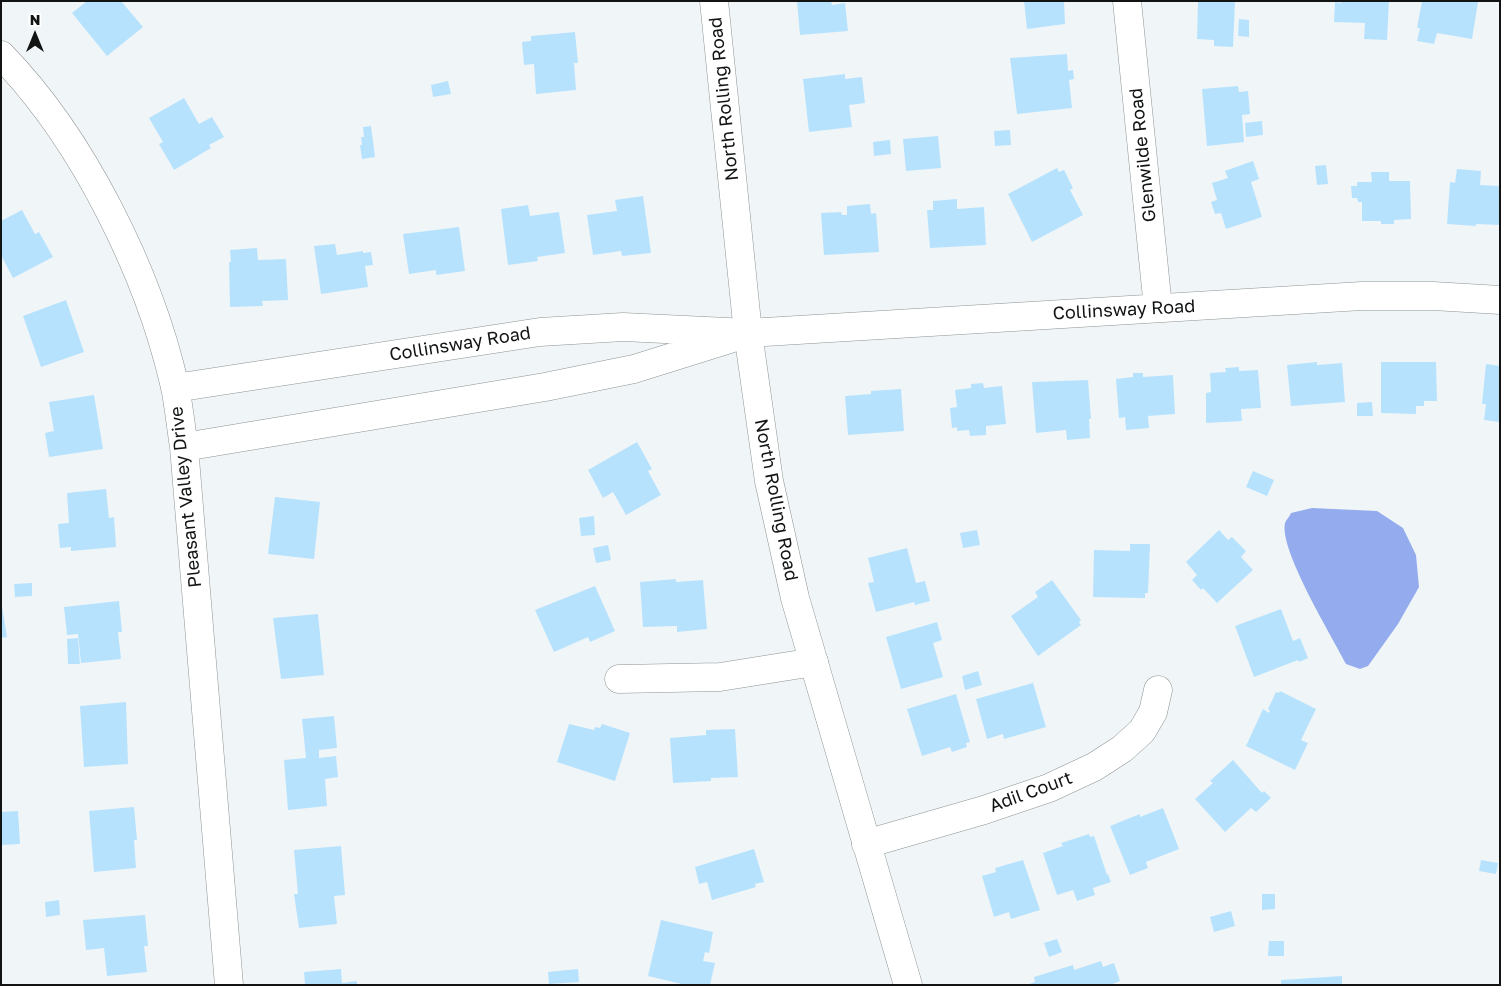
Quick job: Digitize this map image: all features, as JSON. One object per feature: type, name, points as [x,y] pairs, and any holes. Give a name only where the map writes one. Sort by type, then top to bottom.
[{"type":"street","name":"North Rolling Road","points":[[714,1],[748,333],[769,481],[795,598],[908,985]]},
{"type":"street","name":"Glenwilde Road","points":[[1128,1],[1158,308]]},
{"type":"street","name":"Pleasant Valley Drive","points":[[1,55],[52,116],[90,175],[126,242],[156,321],[175,388],[184,447],[229,985]]},
{"type":"street","name":"Collinsway Road","points":[[175,388],[540,332],[622,327],[748,333],[1362,296],[1433,296],[1500,300]]},
{"type":"street","name":"Collinsway Road","points":[[184,447],[563,384],[634,369],[748,333]]},
{"type":"street","points":[[619,679],[720,676],[814,662]]},
{"type":"street","name":"Adil Court","points":[[866,844],[984,810],[1049,788],[1094,767],[1122,749],[1142,731],[1153,712],[1158,690]]},
{"type":"water","points":[[1312,508],[1377,511],[1403,528],[1416,555],[1419,587],[1398,624],[1368,666],[1360,669],[1346,664],[1308,593],[1285,536],[1285,523],[1291,513]]},
{"type":"building","points":[[87,1],[121,1],[143,27],[107,56],[72,13]]},
{"type":"building","points":[[797,1],[831,1],[832,5],[845,3],[848,31],[800,35]]},
{"type":"building","points":[[1024,1],[1064,1],[1065,24],[1027,29]]},
{"type":"building","points":[[1198,1],[1235,1],[1233,47],[1214,46],[1214,40],[1197,39]]},
{"type":"building","points":[[1341,1],[1389,1],[1387,40],[1364,39],[1365,23],[1334,22],[1335,2],[1341,3]]},
{"type":"building","points":[[1422,1],[1478,2],[1472,39],[1437,33],[1434,44],[1417,41],[1420,28],[1417,28]]},
{"type":"building","points":[[1239,19],[1249,20],[1249,37],[1238,36]]},
{"type":"building","points":[[575,32],[578,63],[574,63],[576,90],[536,94],[534,64],[524,65],[522,42],[531,41],[531,36]]},
{"type":"building","points":[[1067,54],[1068,71],[1073,70],[1074,79],[1069,80],[1072,108],[1017,114],[1010,58]]},
{"type":"building","points":[[845,74],[845,79],[862,77],[865,103],[849,105],[852,127],[809,132],[803,79]]},
{"type":"building","points":[[448,81],[451,94],[433,97],[431,85]]},
{"type":"building","points":[[1238,86],[1239,92],[1248,91],[1250,114],[1242,115],[1244,142],[1207,146],[1202,89]]},
{"type":"building","points":[[184,98],[199,124],[212,117],[224,137],[209,145],[211,148],[174,170],[159,144],[163,142],[149,118]]},
{"type":"building","points":[[1262,121],[1263,135],[1246,137],[1245,123]]},
{"type":"building","points":[[371,126],[375,157],[362,159],[360,145],[362,145],[361,137],[364,137],[363,127]]},
{"type":"building","points":[[1010,130],[1011,145],[995,146],[994,131]]},
{"type":"building","points":[[938,136],[941,168],[906,171],[903,139]]},
{"type":"building","points":[[890,140],[891,154],[874,156],[873,142]]},
{"type":"building","points":[[1253,161],[1259,179],[1251,182],[1262,217],[1226,229],[1221,213],[1215,214],[1211,202],[1217,200],[1212,183],[1228,178],[1225,171]]},
{"type":"building","points":[[1326,165],[1328,184],[1317,185],[1315,166]]},
{"type":"building","points":[[1057,168],[1059,172],[1064,170],[1073,188],[1070,190],[1083,215],[1032,242],[1008,194]]},
{"type":"building","points":[[1457,169],[1481,171],[1480,185],[1500,186],[1500,225],[1447,224],[1450,182],[1455,183]]},
{"type":"building","points":[[1371,172],[1389,172],[1389,181],[1410,181],[1411,219],[1394,220],[1394,224],[1381,224],[1381,221],[1362,221],[1362,202],[1358,202],[1357,198],[1352,198],[1351,186],[1357,186],[1357,182],[1372,182]]},
{"type":"building","points":[[643,196],[651,253],[622,256],[621,251],[593,255],[587,215],[617,211],[615,200]]},
{"type":"building","points":[[957,199],[957,209],[984,207],[986,245],[930,248],[927,210],[933,210],[933,201]]},
{"type":"building","points":[[870,204],[871,214],[876,213],[879,252],[824,255],[821,213],[841,212],[842,215],[847,215],[847,206]]},
{"type":"building","points":[[528,205],[530,216],[559,212],[565,253],[537,257],[538,261],[508,265],[501,209]]},
{"type":"building","points":[[22,210],[35,234],[39,232],[53,257],[13,278],[1,255],[1,221]]},
{"type":"building","points":[[459,227],[465,271],[436,275],[436,270],[409,274],[403,234]]},
{"type":"building","points":[[335,244],[337,255],[363,251],[363,253],[371,252],[373,265],[365,266],[368,287],[321,294],[314,246]]},
{"type":"building","points":[[257,248],[258,260],[286,259],[288,300],[262,301],[263,306],[230,307],[230,250]]},
{"type":"building","points":[[66,300],[84,352],[41,367],[23,316]]},
{"type":"building","points":[[1317,362],[1317,365],[1342,363],[1345,402],[1291,406],[1287,365]]},
{"type":"building","points":[[1381,362],[1436,362],[1437,401],[1424,401],[1424,406],[1416,406],[1416,414],[1381,413]]},
{"type":"building","points":[[1486,364],[1500,366],[1500,422],[1484,420],[1486,404],[1482,404]]},
{"type":"building","points":[[1239,367],[1239,371],[1258,370],[1261,408],[1241,409],[1242,421],[1206,423],[1206,393],[1211,392],[1210,373],[1226,372],[1225,368]]},
{"type":"building","points":[[1133,373],[1143,373],[1143,377],[1173,375],[1175,414],[1148,416],[1149,428],[1126,430],[1125,417],[1119,418],[1116,379],[1133,377]]},
{"type":"building","points":[[1088,380],[1091,419],[1089,419],[1090,438],[1067,440],[1066,430],[1036,433],[1032,382]]},
{"type":"building","points":[[983,383],[984,388],[1002,386],[1006,424],[986,426],[986,435],[970,436],[969,430],[957,431],[957,427],[952,428],[950,408],[957,407],[955,390],[971,388],[971,384]]},
{"type":"building","points":[[901,389],[904,431],[848,435],[845,396],[871,394],[871,391]]},
{"type":"building","points":[[94,395],[103,449],[49,457],[45,433],[54,431],[49,402]]},
{"type":"building","points":[[1372,402],[1373,416],[1357,416],[1357,403]]},
{"type":"building","points":[[637,442],[652,469],[648,471],[661,495],[626,515],[613,492],[603,498],[588,470]]},
{"type":"building","points":[[1253,471],[1274,480],[1267,496],[1246,487]]},
{"type":"building","points":[[106,489],[109,518],[114,517],[116,547],[71,551],[71,547],[60,548],[58,524],[69,523],[67,493]]},
{"type":"building","points":[[275,497],[320,502],[314,559],[268,554]]},
{"type":"building","points":[[594,516],[595,535],[581,536],[579,518]]},
{"type":"building","points":[[977,530],[980,545],[963,548],[960,533]]},
{"type":"building","points":[[1219,530],[1228,540],[1232,537],[1246,551],[1241,557],[1253,570],[1217,603],[1203,588],[1201,590],[1192,580],[1197,575],[1186,562]]},
{"type":"building","points":[[1130,544],[1150,544],[1148,593],[1145,593],[1145,598],[1093,597],[1094,550],[1130,551]]},
{"type":"building","points":[[608,545],[611,560],[596,563],[593,548]]},
{"type":"building","points":[[907,548],[916,583],[925,581],[930,601],[915,605],[914,602],[876,612],[868,583],[874,582],[868,558]]},
{"type":"building","points":[[676,579],[676,582],[703,580],[707,629],[677,632],[677,626],[643,627],[640,582]]},
{"type":"building","points":[[1052,580],[1081,620],[1079,622],[1081,625],[1038,656],[1011,616],[1038,597],[1035,592]]},
{"type":"building","points":[[32,583],[32,596],[15,597],[14,584]]},
{"type":"building","points":[[595,586],[615,631],[590,642],[588,637],[554,652],[535,610]]},
{"type":"building","points":[[1,600],[7,637],[1,638]]},
{"type":"building","points":[[119,601],[122,632],[118,632],[121,659],[81,663],[78,634],[67,635],[64,607]]},
{"type":"building","points":[[1281,609],[1293,641],[1300,638],[1308,658],[1254,677],[1235,626]]},
{"type":"building","points":[[318,614],[324,675],[281,679],[273,618]]},
{"type":"building","points":[[937,622],[942,640],[933,643],[943,677],[901,689],[886,637]]},
{"type":"building","points":[[78,638],[80,664],[68,664],[67,639]]},
{"type":"building","points":[[978,671],[982,685],[965,690],[962,676]]},
{"type":"building","points":[[1033,683],[1046,727],[1004,739],[1003,734],[987,739],[976,699]]},
{"type":"building","points":[[1280,691],[1316,709],[1301,740],[1308,743],[1295,770],[1246,746],[1263,709],[1269,713],[1268,709],[1276,692],[1279,693]]},
{"type":"building","points":[[956,694],[970,742],[966,743],[967,747],[952,752],[950,747],[922,756],[907,709]]},
{"type":"building","points":[[126,702],[128,764],[84,767],[80,706]]},
{"type":"building","points":[[334,716],[337,748],[319,750],[319,758],[336,756],[338,777],[325,779],[327,806],[288,810],[284,760],[306,758],[302,719]]},
{"type":"building","points":[[569,724],[594,730],[595,727],[600,728],[602,724],[630,733],[615,781],[557,762]]},
{"type":"building","points":[[735,729],[738,777],[711,778],[711,781],[673,783],[670,738],[706,735],[706,730]]},
{"type":"building","points":[[1233,760],[1262,793],[1264,791],[1271,798],[1256,812],[1251,808],[1225,832],[1195,799],[1213,783],[1210,781]]},
{"type":"building","points":[[134,807],[137,840],[134,840],[136,868],[94,872],[89,811]]},
{"type":"building","points":[[1163,808],[1179,849],[1146,862],[1148,868],[1130,875],[1110,826],[1140,814],[1140,817]]},
{"type":"building","points":[[18,811],[20,844],[1,845],[1,812]]},
{"type":"building","points":[[1089,834],[1090,837],[1094,836],[1111,882],[1093,888],[1095,895],[1077,901],[1073,890],[1057,895],[1043,853],[1063,846],[1061,843]]},
{"type":"building","points":[[341,846],[345,895],[334,896],[337,924],[299,928],[294,894],[298,894],[294,850]]},
{"type":"building","points":[[754,849],[764,882],[755,884],[756,887],[712,900],[707,882],[699,884],[695,867]]},
{"type":"building","points":[[1023,860],[1040,910],[1011,919],[1009,912],[994,917],[982,876],[996,872],[995,868]]},
{"type":"building","points":[[1481,860],[1498,863],[1496,874],[1479,871]]},
{"type":"building","points":[[1262,894],[1275,894],[1275,909],[1262,910]]},
{"type":"building","points":[[59,900],[60,915],[46,917],[45,902]]},
{"type":"building","points":[[1231,911],[1235,926],[1214,932],[1210,917]]},
{"type":"building","points":[[145,915],[148,946],[144,946],[147,972],[107,976],[104,948],[86,950],[83,920]]},
{"type":"building","points":[[661,920],[713,932],[709,953],[705,952],[703,961],[715,963],[710,985],[686,985],[648,976]]},
{"type":"building","points":[[1057,939],[1062,952],[1049,957],[1044,943]]},
{"type":"building","points":[[1269,941],[1284,941],[1284,956],[1268,956]]},
{"type":"building","points":[[1101,961],[1103,967],[1114,963],[1120,981],[1110,985],[1026,985],[1035,982],[1034,977],[1073,965],[1074,970]]},
{"type":"building","points":[[341,969],[342,983],[357,981],[357,985],[305,985],[304,972]]},
{"type":"building","points":[[578,969],[579,982],[549,984],[548,972]]},
{"type":"building","points":[[1342,976],[1342,985],[1281,985],[1281,980]]}]
